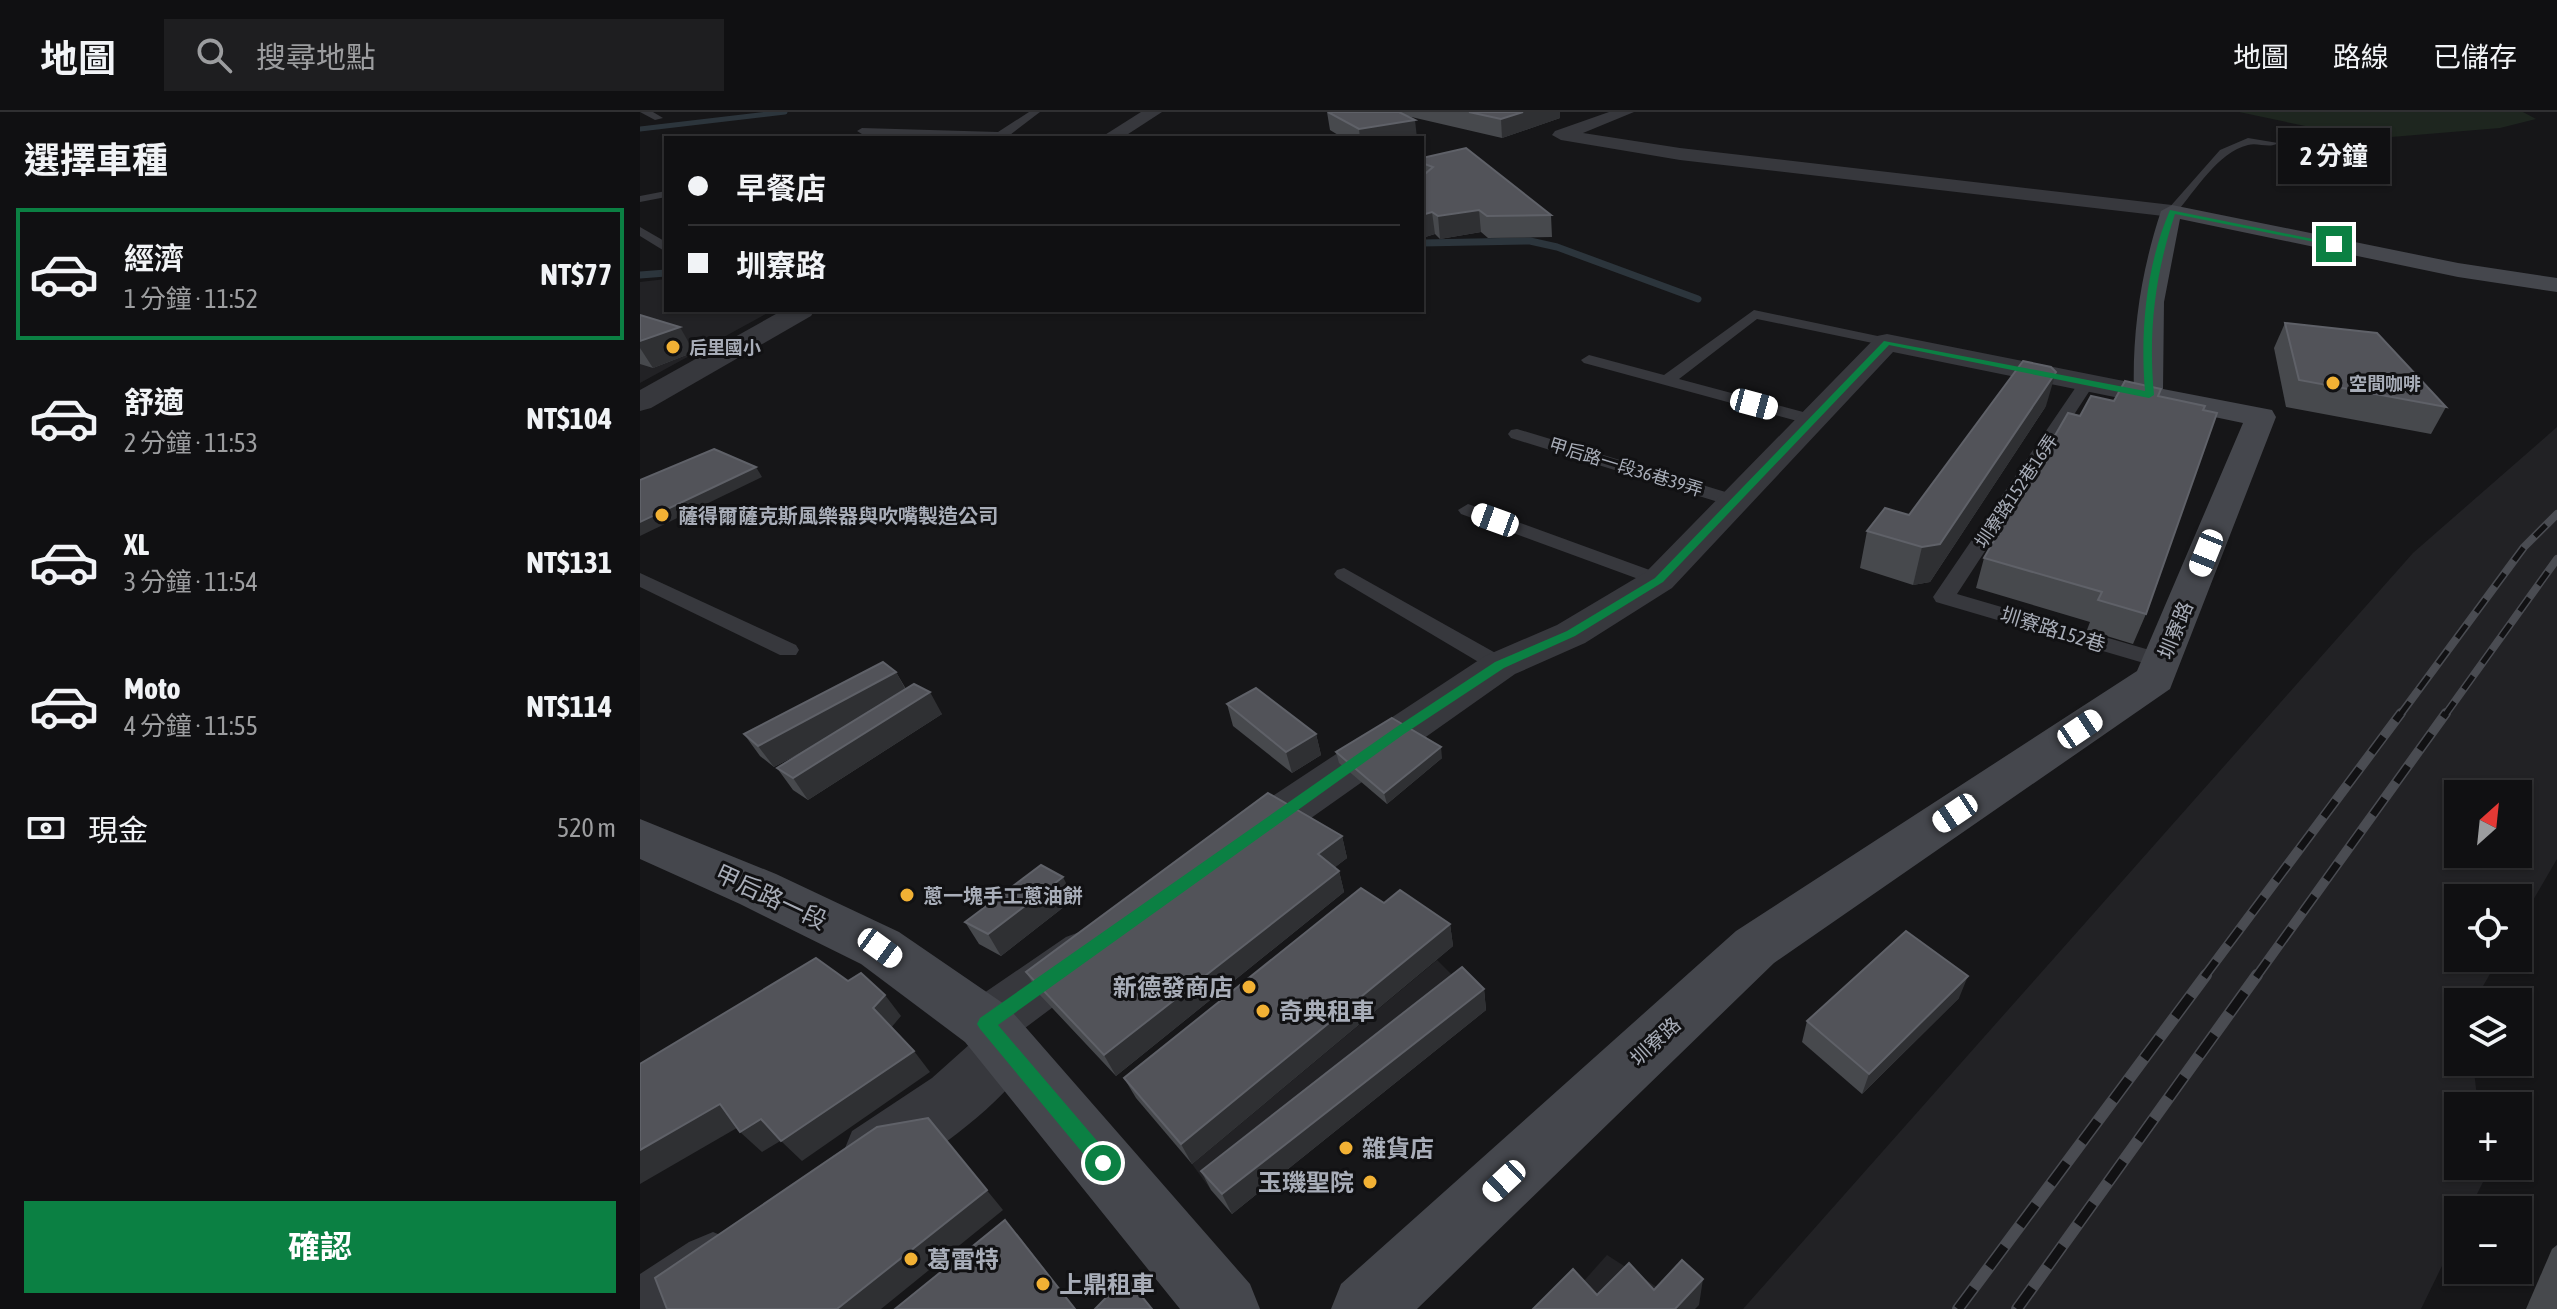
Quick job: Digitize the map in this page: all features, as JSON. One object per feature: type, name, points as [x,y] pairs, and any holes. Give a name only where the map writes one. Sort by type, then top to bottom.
[{"type":"street","points":[[1112,136],[1153,112]]},
{"type":"street","points":[[1625,112],[1561,135],[1696,156],[2172,211],[2458,270],[2557,285]]},
{"type":"street","points":[[1204,868],[1500,665],[1571,634],[1659,580],[1887,342],[2149,395],[2145,346],[2159,251],[2172,211]]},
{"type":"street","points":[[640,402],[798,312]]},
{"type":"street","name":"圳寮路","points":[[1366,1309],[1755,947],[2155,679],[2261,417],[2149,395]]},
{"type":"street","name":"甲后路一段","points":[[640,838],[758,889],[880,948],[996,1036],[1218,1306]]},
{"type":"street","points":[[828,1186],[954,1098],[996,1036],[1114,932]]},
{"type":"street","points":[[651,1309],[765,1230]]},
{"type":"lane","points":[[645,112],[658,118]]},
{"type":"lane","points":[[1001,136],[1035,112]]},
{"type":"lane","points":[[862,131],[977,136]]},
{"type":"lane","points":[[2172,211],[2224,152],[2248,141],[2273,143]]},
{"type":"lane","points":[[640,199],[664,194]]},
{"type":"lane","points":[[640,231],[664,247]]},
{"type":"lane","points":[[1667,381],[1754,314],[1887,342]]},
{"type":"lane","points":[[1589,360],[1812,420]]},
{"type":"lane","name":"圳寮路152巷16弄","points":[[1944,597],[2086,384]]},
{"type":"lane","name":"甲后路一段36巷39弄","points":[[1517,434],[1735,501]]},
{"type":"lane","points":[[1468,510],[1659,580]]},
{"type":"lane","points":[[1344,574],[1500,665]]},
{"type":"lane","points":[[640,579],[788,650]]},
{"type":"lane","name":"圳寮路152巷","points":[[1944,597],[2162,661]]},
{"type":"shaded area","points":[[2239,112],[2523,112],[2536,119],[2500,128],[2367,139]]},
{"type":"shaded area","name":"后里國小","points":[[664,279],[664,312],[769,312],[640,383],[640,282]]},
{"type":"shaded area","points":[[2557,427],[2557,859],[2532,902],[2532,884],[2444,884],[2444,972],[2491,972],[2482,988],[2444,988],[2444,1076],[2475,1076],[2476,1092],[2444,1092],[2444,1180],[2484,1180],[2476,1196],[2444,1196],[2444,1262],[2421,1309],[1743,1309],[2413,553]]},
{"type":"shaded area","points":[[1437,960],[1465,988],[1211,1190],[1192,1164]]},
{"type":"shaded area","points":[[1607,1255],[1691,1309],[1559,1309]]},
{"type":"building","points":[[1328,112],[1399,112],[1415,120],[1359,129]]},
{"type":"building","points":[[1469,112],[1523,112],[1501,119]]},
{"type":"building","points":[[1466,148],[1551,215],[1487,216],[1479,210],[1438,216],[1432,212],[1424,214],[1424,174],[1433,167],[1424,164],[1424,158]]},
{"type":"building","points":[[640,315],[680,327],[640,341]]},
{"type":"building","points":[[2285,323],[2377,333],[2446,407],[2299,380]]},
{"type":"building","points":[[2023,361],[2051,367],[2056,372],[1940,544],[1922,547],[1867,531],[1885,508],[1909,515]]},
{"type":"building","points":[[2125,381],[2161,389],[2158,396],[2205,406],[2203,410],[2217,413],[2146,614],[2098,600],[2102,592],[1984,558],[2068,413],[2080,416],[2091,396],[2114,401]]},
{"type":"building","name":"薩得爾薩克斯風樂器與吹嘴製造公司","points":[[714,449],[756,467],[640,522],[640,480]]},
{"type":"building","points":[[883,662],[896,672],[758,746],[744,734]]},
{"type":"building","points":[[914,684],[930,692],[793,778],[777,768]]},
{"type":"building","points":[[1256,688],[1316,734],[1286,752],[1227,704]]},
{"type":"building","points":[[1392,718],[1441,747],[1384,793],[1336,752]]},
{"type":"building","points":[[1268,793],[1342,836],[1318,854],[1339,871],[1104,1055],[1026,972]]},
{"type":"building","points":[[1041,865],[1063,877],[988,934],[965,922]]},
{"type":"building","points":[[1361,888],[1384,903],[1400,890],[1450,924],[1181,1144],[1124,1078]]},
{"type":"building","points":[[1906,931],[1968,976],[1869,1074],[1807,1021]]},
{"type":"building","points":[[816,958],[848,981],[861,973],[885,995],[873,1008],[914,1051],[781,1141],[761,1119],[740,1132],[720,1104],[640,1150],[640,1064]]},
{"type":"building","points":[[1462,967],[1484,989],[1222,1194],[1201,1171]]},
{"type":"building","points":[[928,1118],[987,1190],[837,1309],[667,1309],[655,1278],[877,1127]]},
{"type":"building","points":[[1005,1220],[1075,1309],[895,1309]]},
{"type":"building","points":[[1682,1260],[1703,1279],[1675,1309],[1533,1309],[1573,1269],[1597,1295],[1629,1263],[1654,1290]]},
{"type":"building","points":[[1126,1277],[1152,1309],[1095,1309]]},
{"type":"waterway","points":[[640,129],[785,112]]},
{"type":"waterway","points":[[1424,243],[1530,241],[1557,247],[1698,299]]},
{"type":"waterway","points":[[640,275],[664,273]]},
{"type":"railway","points":[[2400,715],[2524,547],[2557,514]]},
{"type":"railway","points":[[2445,715],[2557,559]]},
{"type":"railway","points":[[2204,977],[2401,713]]},
{"type":"railway","points":[[2256,977],[2446,713]]},
{"type":"railway","points":[[1958,1309],[2206,975]]},
{"type":"railway","points":[[2017,1309],[2257,975]]},
{"type":"place","name":"后里國小","points":[[673,347]]},
{"type":"place","name":"空間咖啡","points":[[2333,383]]},
{"type":"place","name":"薩得爾薩克斯風樂器與吹嘴製造公司","points":[[662,515]]},
{"type":"place","name":"蔥一塊手工蔥油餅","points":[[907,895]]},
{"type":"place","name":"新德發商店","points":[[1249,987]]},
{"type":"place","name":"奇典租車","points":[[1263,1011]]},
{"type":"place","name":"雜貨店","points":[[1346,1148]]},
{"type":"place","name":"玉璣聖院","points":[[1370,1182]]},
{"type":"place","name":"葛雷特","points":[[911,1259]]},
{"type":"place","name":"上鼎租車","points":[[1043,1284]]},
{"type":"route","points":[[1103,1163],[986,1024],[1399,731],[1500,665],[1571,634],[1659,580],[1887,342],[2149,395],[2145,346],[2159,251],[2172,211],[2334,244]]}]
